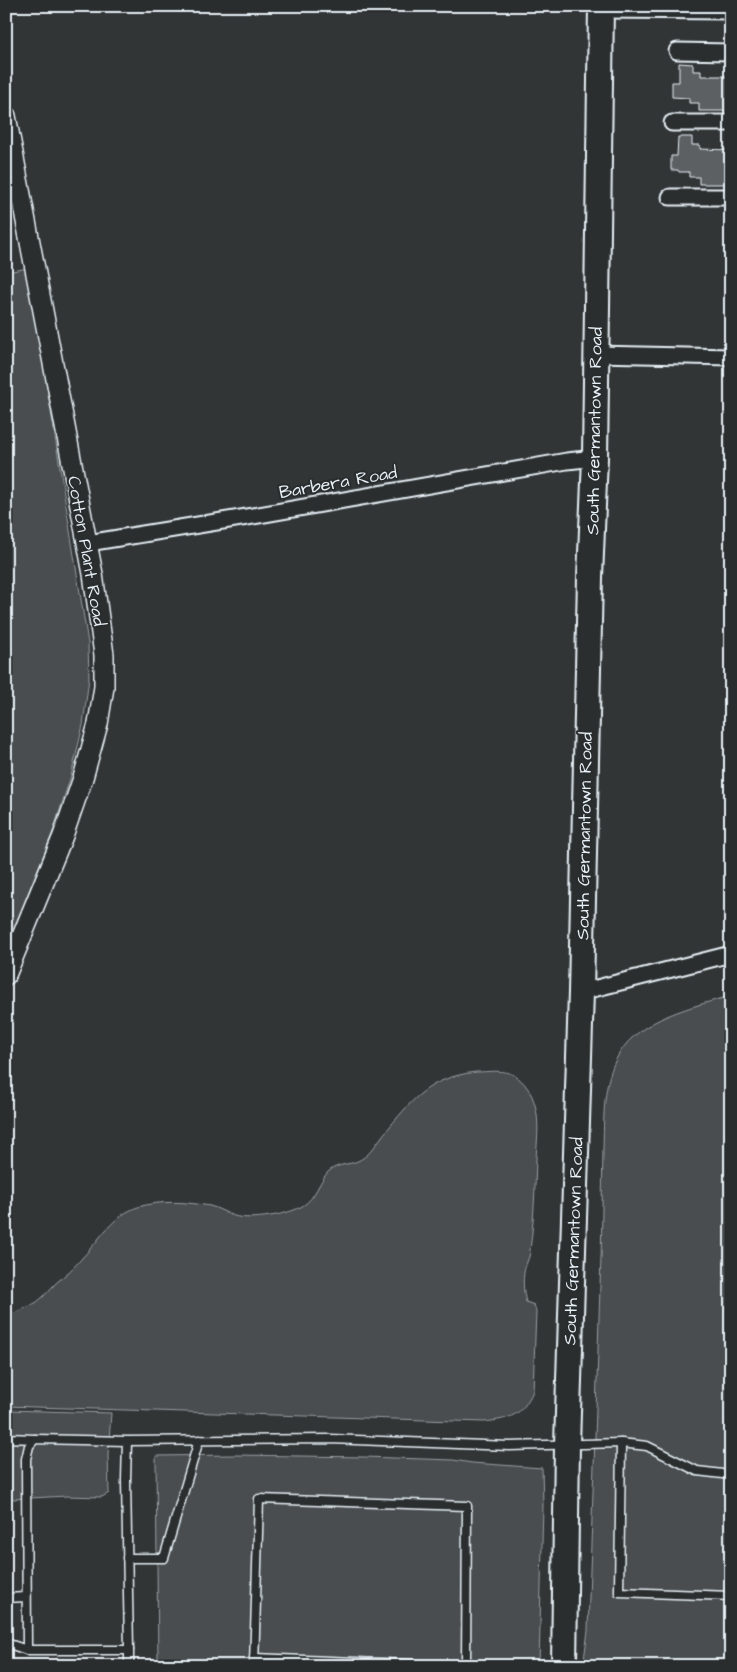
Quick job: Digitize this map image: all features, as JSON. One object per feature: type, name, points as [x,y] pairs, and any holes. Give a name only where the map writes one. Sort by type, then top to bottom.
[{"type":"main road","name":"South Germantown Road","points":[[564,1666],[566,1445],[581,992],[590,578],[595,458],[601,8]]},
{"type":"street","points":[[601,8],[731,11]]},
{"type":"street","points":[[677,51],[731,52]]},
{"type":"street","name":"Cotton Plant Road","points":[[6,116],[88,543],[104,655],[104,687],[98,724],[83,778],[63,836],[6,975]]},
{"type":"street","points":[[672,123],[731,124]]},
{"type":"street","points":[[670,197],[731,197]]},
{"type":"street","points":[[596,354],[731,357]]},
{"type":"street","name":"Barbera Road","points":[[88,543],[567,461],[595,458]]},
{"type":"street","points":[[581,992],[731,954]]},
{"type":"lane","points":[[6,1438],[127,1441],[330,1439],[509,1446],[621,1443],[647,1446],[697,1471],[731,1474]]},
{"type":"lane","points":[[26,1650],[26,1460],[29,1446],[35,1439]]},
{"type":"lane","points":[[127,1558],[164,1558],[199,1440]]},
{"type":"lane","points":[[127,1441],[129,1666]]},
{"type":"lane","points":[[621,1443],[619,1592],[731,1596]]},
{"type":"lane","points":[[458,1666],[254,1662],[259,1498],[467,1506],[466,1666]]},
{"type":"lane","points":[[6,1598],[26,1598]]},
{"type":"lane","points":[[6,1639],[9,1644],[26,1650],[129,1650]]},
{"type":"shaded area","points":[[28,268],[88,643],[89,678],[83,725],[71,776],[52,834],[6,948],[6,354],[9,329],[7,272]]},
{"type":"shaded area","points":[[731,996],[731,1666],[583,1666],[588,1631],[601,1269],[604,1125],[605,1100],[609,1076],[619,1054],[640,1031],[669,1015]]},
{"type":"shaded area","points":[[476,1072],[505,1072],[518,1078],[525,1084],[532,1096],[537,1118],[530,1254],[523,1278],[526,1302],[534,1305],[536,1311],[533,1391],[520,1411],[508,1417],[484,1422],[6,1406],[6,1317],[40,1300],[77,1264],[121,1216],[138,1207],[164,1203],[210,1206],[234,1216],[250,1218],[280,1214],[298,1209],[308,1202],[328,1172],[366,1156],[403,1111],[422,1093],[445,1079]]},
{"type":"shaded area","points":[[6,1410],[111,1413],[108,1455],[109,1493],[102,1497],[67,1496],[12,1499],[8,1503],[6,1528]]},
{"type":"shaded area","points":[[235,1455],[453,1460],[542,1468],[543,1505],[539,1666],[158,1666],[156,1456]]},
{"type":"building","points":[[679,63],[693,64],[693,71],[701,71],[701,76],[731,76],[731,111],[699,111],[699,103],[689,103],[689,98],[672,97],[672,82],[679,82]]},
{"type":"building","points":[[678,137],[692,137],[692,145],[700,145],[700,149],[731,150],[731,184],[699,184],[699,177],[689,177],[689,172],[671,170],[671,156],[677,156]]}]
